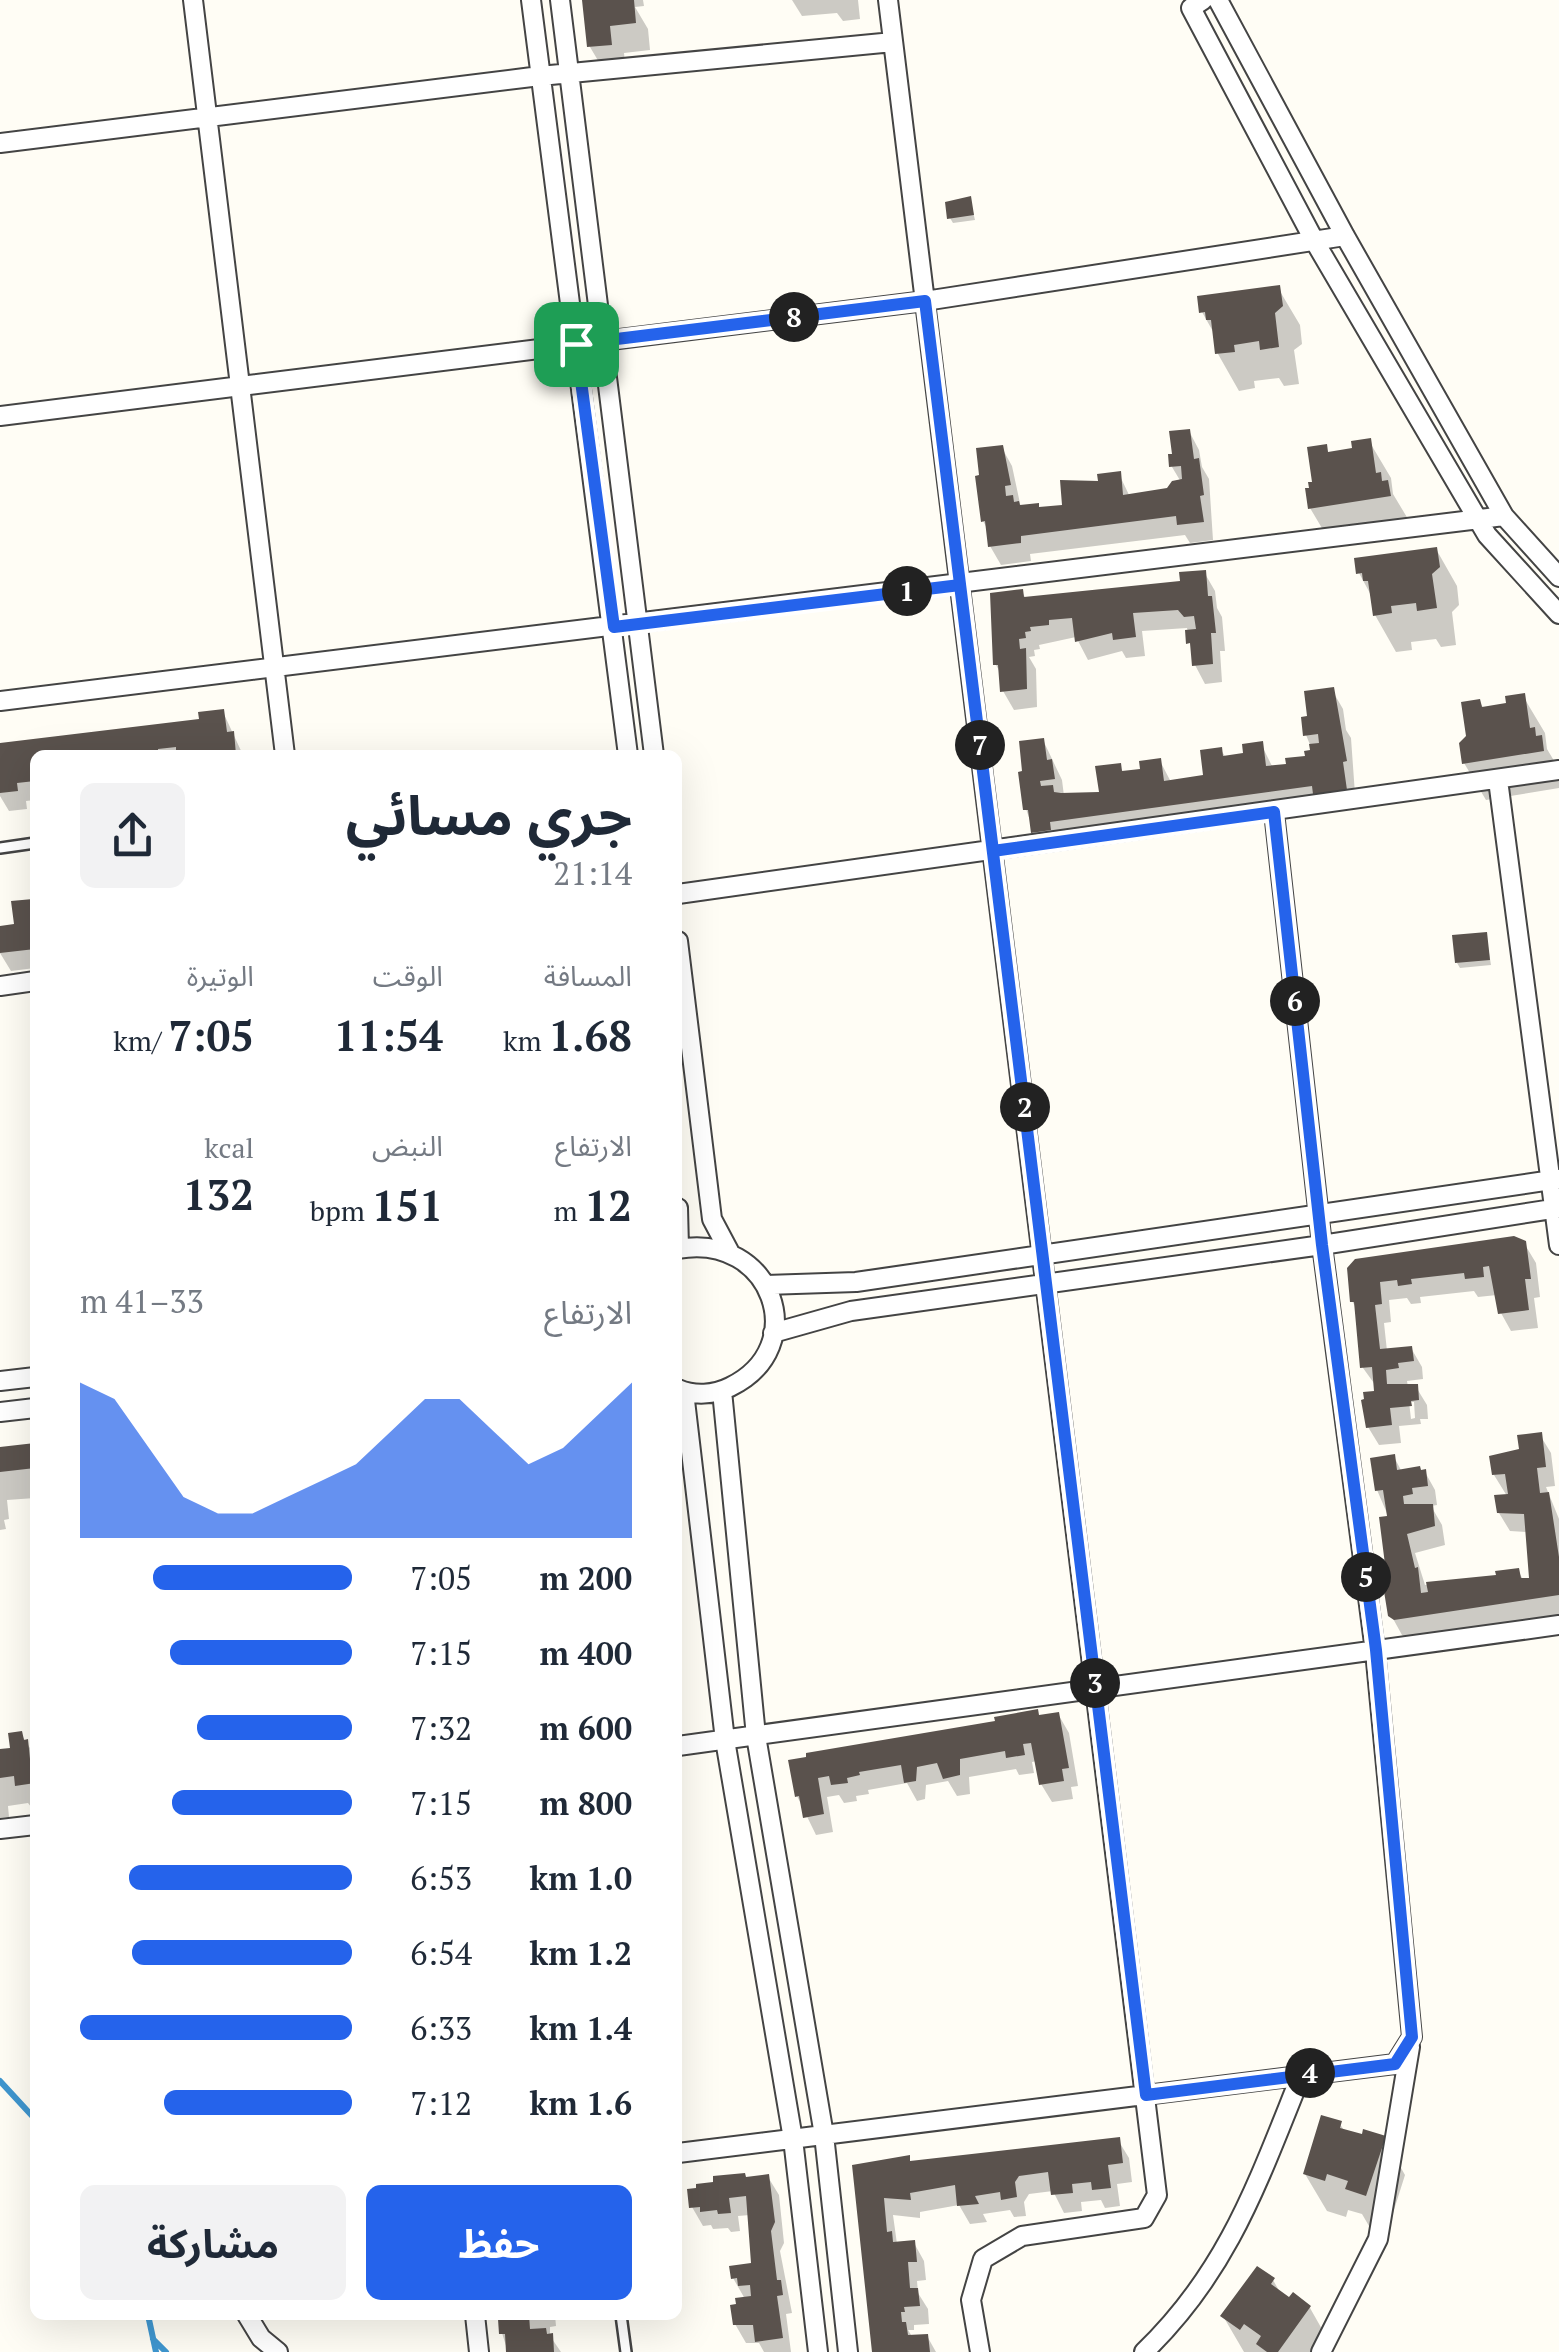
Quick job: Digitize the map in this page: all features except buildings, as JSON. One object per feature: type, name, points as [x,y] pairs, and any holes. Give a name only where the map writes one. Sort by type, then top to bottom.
[{"type":"street","points":[[192,0],[284,750]]},
{"type":"street","points":[[532,0],[627,750]]},
{"type":"street","points":[[560,0],[653,750]]},
{"type":"street","points":[[888,0],[1157,2196],[1144,2218],[1022,2236],[983,2259],[971,2300],[980,2352]]},
{"type":"street","points":[[1218,0],[1345,236],[1504,516],[1559,578]]},
{"type":"street","points":[[1197,4],[1315,242],[1479,521],[1500,552],[1559,614]]},
{"type":"street","points":[[0,142],[540,76],[893,42]]},
{"type":"street","points":[[0,416],[925,301],[1345,236]]},
{"type":"street","points":[[0,701],[1504,516]]},
{"type":"street","points":[[682,893],[1559,770]]},
{"type":"street","points":[[1498,780],[1555,1180],[1559,1245]]},
{"type":"street","points":[[1274,812],[1322,1245],[1376,1650],[1412,2037],[1378,2239],[1321,2352]]},
{"type":"street","points":[[682,974],[712,1219],[729,1251]]},
{"type":"street","points":[[0,986],[30,983]]},
{"type":"street","points":[[766,1285],[856,1282],[1555,1180]]},
{"type":"street","points":[[774,1333],[851,1311],[1557,1208]]},
{"type":"street","points":[[682,1249],[704,1246],[729,1251],[750,1265],[766,1285],[774,1308],[774,1333],[756,1369],[741,1382],[722,1390],[704,1394],[682,1391]]},
{"type":"street","points":[[0,1381],[30,1378]]},
{"type":"street","points":[[722,1390],[756,1736],[824,2135],[848,2352]]},
{"type":"street","points":[[682,1399],[725,1740],[793,2139],[818,2352]]},
{"type":"street","points":[[0,1412],[30,1409]]},
{"type":"street","points":[[682,1745],[1559,1625]]},
{"type":"street","points":[[0,1829],[30,1825]]},
{"type":"street","points":[[682,2153],[1395,2064],[1412,2037]]},
{"type":"street","points":[[1144,2352],[1175,2322],[1218,2264],[1251,2198],[1302,2074]]},
{"type":"street","points":[[250,2320],[261,2338],[278,2352]]},
{"type":"street","points":[[475,2320],[479,2352]]},
{"type":"lane","points":[[0,848],[30,844]]},
{"type":"lane","points":[[622,2320],[626,2352]]},
{"type":"waterway","points":[[0,2081],[30,2114]]},
{"type":"waterway","points":[[149,2320],[156,2352]]},
{"type":"waterway","points":[[153,2339],[166,2352]]},
{"type":"route","points":[[925,301],[993,851],[1274,812],[1322,1245],[1376,1650],[1412,2037],[1395,2064],[1146,2095],[960,585],[614,627],[576,344],[925,301]]}]
